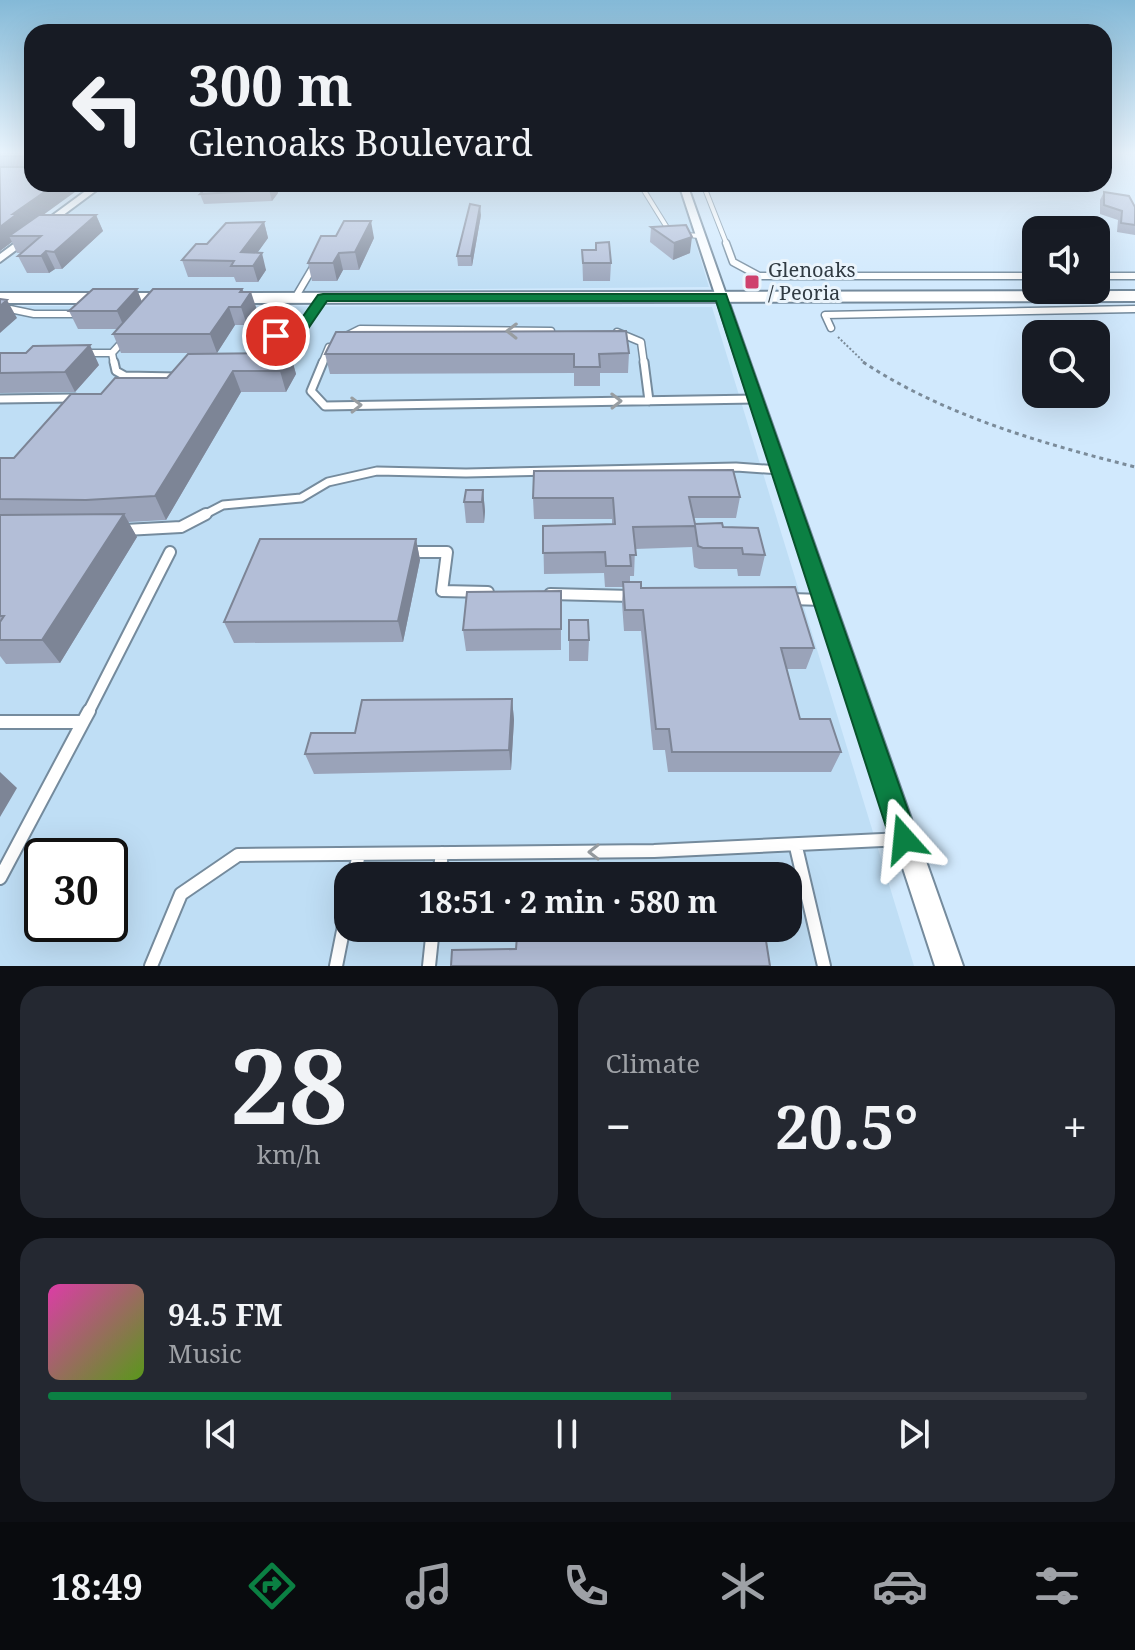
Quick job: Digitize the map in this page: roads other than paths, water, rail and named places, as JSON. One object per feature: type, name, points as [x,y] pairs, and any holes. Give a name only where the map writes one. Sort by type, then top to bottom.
[{"type":"main road","points":[[11,302],[323,297],[1135,296]]},
{"type":"street","points":[[0,259],[82,198]]},
{"type":"street","points":[[688,198],[949,966]]},
{"type":"lane","points":[[649,198],[671,234],[701,236]]},
{"type":"lane","points":[[708,198],[733,262],[759,276],[1022,276]]},
{"type":"lane","points":[[295,298],[317,260]]},
{"type":"lane","points":[[1110,276],[1135,276]]},
{"type":"lane","points":[[256,337],[296,336],[323,297]]},
{"type":"lane","points":[[0,309],[11,302],[34,314],[85,314]]},
{"type":"lane","points":[[831,328],[825,315],[1135,309]]},
{"type":"lane","points":[[568,331],[360,329],[331,343],[311,391],[325,406],[756,399]]},
{"type":"lane","points":[[70,353],[112,353],[131,331]]},
{"type":"lane","points":[[600,332],[616,332],[641,342],[649,401]]},
{"type":"lane","points":[[112,353],[116,371],[125,376],[179,377]]},
{"type":"lane","points":[[0,399],[89,398]]},
{"type":"lane","points":[[114,530],[181,527],[223,505],[301,498],[328,482],[377,471],[466,473],[736,467],[780,470]]},
{"type":"lane","points":[[0,878],[170,552]]},
{"type":"lane","points":[[403,552],[447,552],[442,591],[505,593]]},
{"type":"lane","points":[[537,593],[649,596]]},
{"type":"lane","points":[[777,599],[825,600]]},
{"type":"lane","points":[[0,722],[83,722]]},
{"type":"lane","points":[[151,966],[181,894],[238,855],[672,851],[796,847],[904,839]]},
{"type":"lane","points":[[796,847],[824,966]]},
{"type":"lane","points":[[441,862],[442,853]]},
{"type":"lane","points":[[357,862],[359,854]]},
{"type":"lane","points":[[336,966],[341,942]]},
{"type":"lane","points":[[429,966],[432,942]]},
{"type":"place","name":"Glenoaks / Peoria","points":[[752,282]]}]
